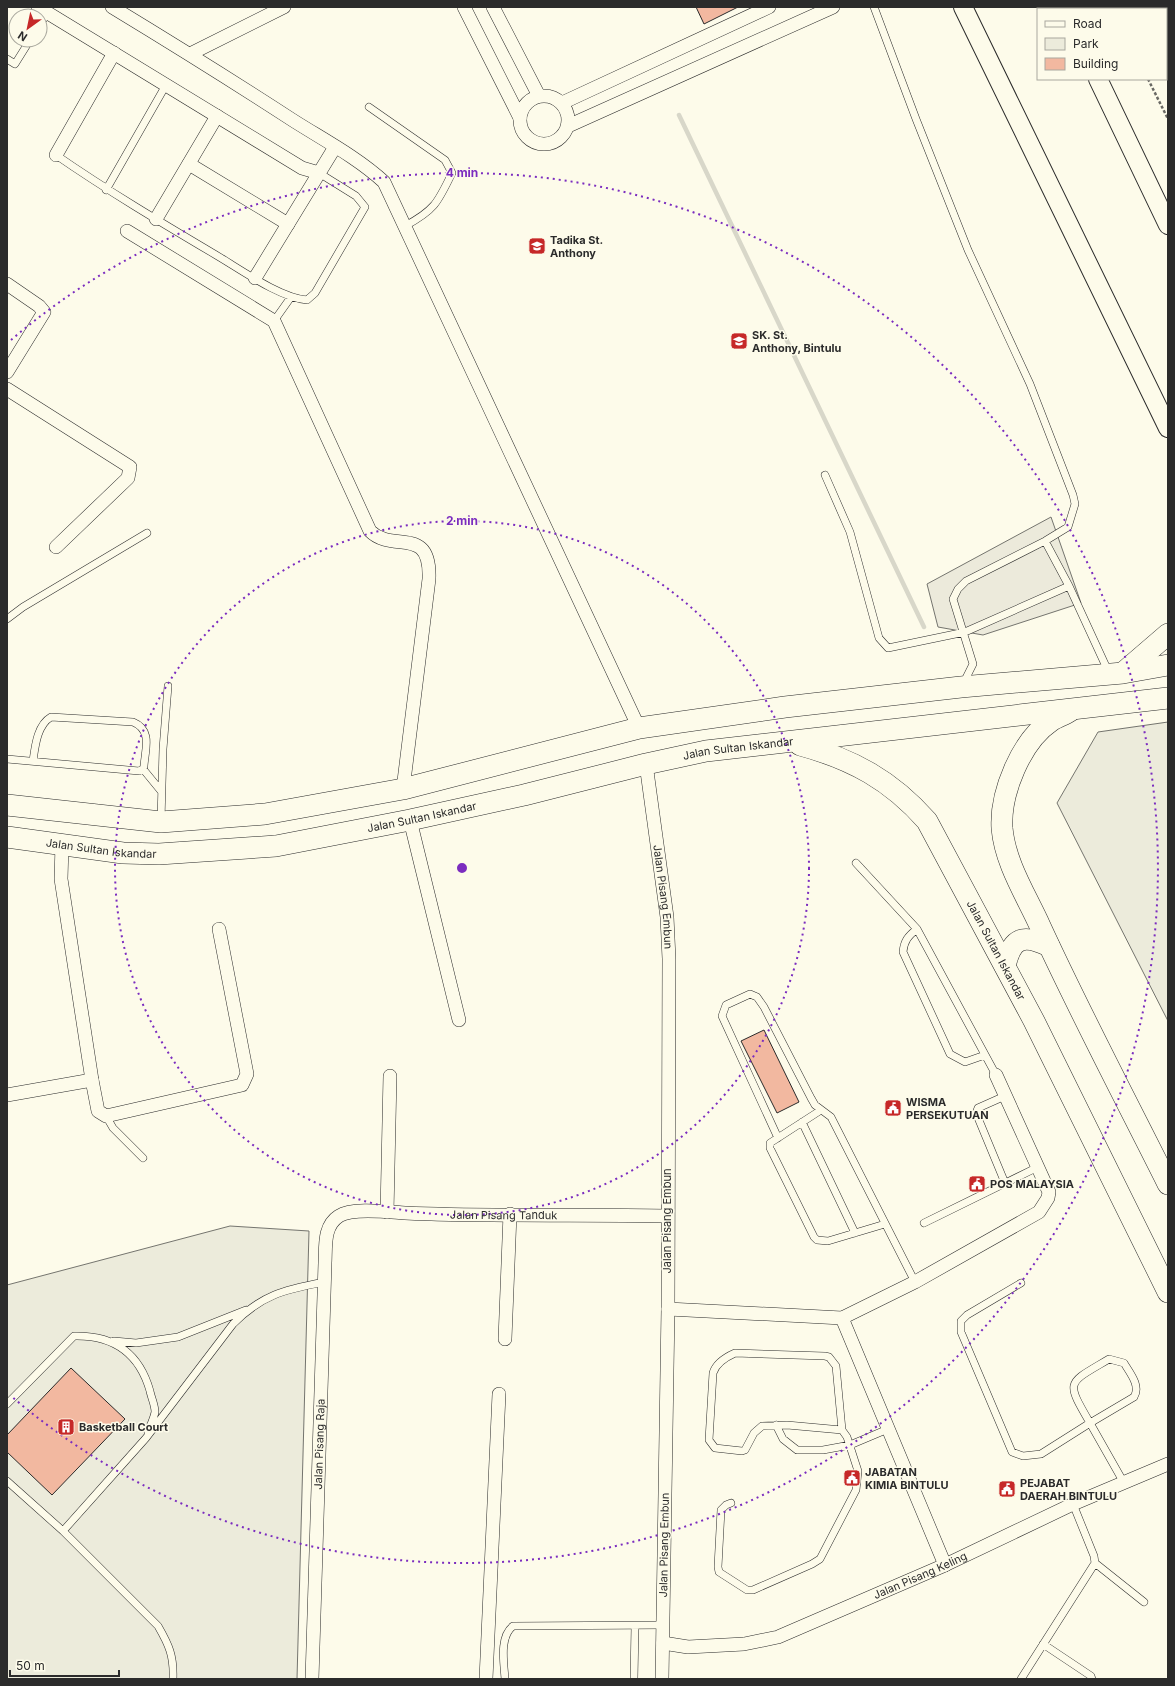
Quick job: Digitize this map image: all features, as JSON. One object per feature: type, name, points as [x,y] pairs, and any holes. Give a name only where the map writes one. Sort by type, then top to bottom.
[{"type":"main road","points":[[963,7],[1168,428]]},
{"type":"main road","points":[[1098,80],[1168,225]]},
{"type":"main road","points":[[1116,674],[1168,634]]},
{"type":"main road","points":[[10,802],[161,822],[265,814],[402,789],[639,728],[785,707],[961,687],[1116,674],[1168,665]]},
{"type":"main road","points":[[786,742],[918,728],[1077,707],[1168,698]]},
{"type":"main road","points":[[1077,707],[1050,722],[1036,736],[1010,776],[1004,805],[1002,827],[1007,854],[1049,946],[1168,1184]]},
{"type":"main road","name":"Jalan Sultan Iskandar","points":[[7,837],[123,853],[159,854],[276,846],[410,820],[524,795],[646,764],[706,751],[786,742],[826,752],[848,760],[879,778],[909,801],[927,821],[1034,1021],[1168,1292]]},
{"type":"main road","points":[[1005,966],[1008,951],[1017,942],[1034,938],[1049,946]]},
{"type":"street","points":[[112,7],[190,54],[335,147],[384,182],[406,226],[639,728]]},
{"type":"street","points":[[190,54],[284,7]]},
{"type":"street","points":[[464,7],[520,118],[524,132],[529,138],[543,144],[558,140],[564,134],[568,126],[567,114],[562,103],[551,97],[539,96],[526,104],[520,118]]},
{"type":"street","points":[[493,7],[539,96]]},
{"type":"street","points":[[562,103],[769,7]]},
{"type":"street","points":[[568,126],[833,7]]},
{"type":"street","points":[[954,7],[980,60],[994,72]]},
{"type":"street","points":[[48,13],[302,168],[319,173]]},
{"type":"street","points":[[56,155],[114,53]]},
{"type":"street","points":[[156,219],[217,116]]},
{"type":"street","points":[[254,278],[335,147]]},
{"type":"street","points":[[189,164],[288,224]]},
{"type":"street","points":[[127,231],[274,322],[370,531],[381,537],[415,545],[425,551],[430,562],[429,579],[402,789]]},
{"type":"street","points":[[7,284],[39,306],[44,312],[7,372]]},
{"type":"street","points":[[7,389],[130,467],[128,478],[56,547]]},
{"type":"street","name":"Jalan Pisang Embun","points":[[646,764],[667,917],[669,959],[667,1216],[668,1309],[662,1679]]},
{"type":"street","points":[[410,820],[458,1020]]},
{"type":"street","points":[[62,845],[61,879],[92,1080],[98,1111],[106,1116],[242,1085],[245,1082],[247,1074],[219,929]]},
{"type":"street","points":[[387,1212],[390,1076]]},
{"type":"street","points":[[668,1309],[842,1318],[915,1282],[1039,1212],[1048,1198],[1049,1192],[996,1076]]},
{"type":"street","points":[[7,1095],[92,1080]]},
{"type":"street","name":"Jalan Pisang Tanduk","points":[[340,1215],[359,1211],[667,1216]]},
{"type":"street","points":[[505,1339],[510,1214]]},
{"type":"street","name":"Jalan Pisang Raja","points":[[312,1679],[324,1282],[327,1232],[332,1222],[340,1215]]},
{"type":"street","points":[[842,1318],[945,1565]]},
{"type":"street","points":[[486,1679],[499,1394]]},
{"type":"street","name":"Jalan Pisang Keling","points":[[663,1643],[688,1647],[744,1644],[778,1637],[945,1565],[1073,1504],[1168,1464]]},
{"type":"lane","points":[[874,7],[916,119],[968,250],[1030,384],[1073,495],[1075,504],[1068,527],[1045,541],[966,581],[958,589],[953,599],[965,632],[973,664],[970,675],[961,687]]},
{"type":"lane","points":[[7,59],[15,64],[25,48]]},
{"type":"lane","points":[[106,190],[166,86]]},
{"type":"lane","points":[[369,107],[445,160],[452,173],[440,198],[430,211],[406,226]]},
{"type":"lane","points":[[56,155],[106,190],[254,278],[290,296],[307,300],[312,298],[364,209],[364,204],[356,196],[319,173]]},
{"type":"lane","points":[[274,322],[290,296]]},
{"type":"lane","points":[[825,475],[850,532],[879,638],[888,648],[965,632],[1069,586]]},
{"type":"lane","points":[[7,619],[23,607],[147,533]]},
{"type":"lane","points":[[1045,541],[1116,674]]},
{"type":"lane","points":[[161,822],[161,791],[168,686]]},
{"type":"lane","points":[[33,761],[41,727],[44,721],[51,718],[133,722],[143,728],[147,735],[143,769],[161,791]]},
{"type":"lane","points":[[7,759],[138,771],[143,769]]},
{"type":"lane","points":[[856,863],[917,929],[996,1076]]},
{"type":"lane","points":[[917,929],[909,935],[904,944],[903,952],[950,1054],[965,1062],[985,1055]]},
{"type":"lane","points":[[778,1138],[722,1016],[726,1005],[750,994],[757,998],[815,1105],[832,1117],[915,1282]]},
{"type":"lane","points":[[1005,1183],[976,1113],[978,1108],[1006,1096]]},
{"type":"lane","points":[[822,1110],[770,1143],[770,1148],[814,1237],[818,1240],[828,1242],[885,1224]]},
{"type":"lane","points":[[106,1116],[113,1128],[144,1158]]},
{"type":"lane","points":[[802,1122],[856,1233]]},
{"type":"lane","points":[[924,1223],[1038,1167]]},
{"type":"lane","points":[[7,1404],[74,1336],[88,1336],[112,1341],[136,1343],[178,1337],[249,1308],[269,1297],[290,1289],[324,1282]]},
{"type":"lane","points":[[1021,1283],[968,1315],[961,1321],[961,1332],[1012,1452],[1023,1456],[1040,1454],[1090,1423],[1134,1397],[1137,1392],[1137,1386],[1124,1363],[1109,1360],[1078,1378],[1073,1387],[1074,1394],[1090,1423],[1124,1483]]},
{"type":"lane","points":[[63,1531],[146,1438],[233,1324],[249,1308]]},
{"type":"lane","points":[[112,1341],[124,1348],[138,1366],[148,1383],[155,1411],[146,1438]]},
{"type":"lane","points":[[731,1503],[726,1505],[721,1510],[719,1572],[747,1590],[753,1590],[820,1559],[856,1490],[858,1471],[850,1445],[842,1430],[836,1366],[829,1358],[825,1356],[735,1353],[719,1363],[713,1373],[710,1440],[712,1446],[715,1448],[742,1451],[748,1448],[758,1428],[762,1426],[776,1425],[842,1430]]},
{"type":"lane","points":[[776,1425],[783,1439],[797,1450],[823,1450],[850,1445],[888,1429]]},
{"type":"lane","points":[[7,1482],[63,1531],[158,1626],[169,1644],[174,1662],[173,1679]]},
{"type":"lane","points":[[1021,1679],[1095,1563],[1094,1556],[1073,1504]]},
{"type":"lane","points":[[1095,1563],[1144,1602]]},
{"type":"lane","points":[[505,1679],[504,1640],[507,1631],[513,1626],[663,1625]]},
{"type":"lane","points":[[634,1679],[635,1626]]},
{"type":"lane","points":[[1043,1644],[1091,1676],[1092,1679]]},
{"type":"path","points":[[1148,80],[1168,119]]},
{"type":"green space","points":[[1168,722],[1168,1021],[1057,803],[1098,732]]},
{"type":"green space","points":[[230,1226],[309,1231],[297,1679],[7,1679],[7,1285]]},
{"type":"shaded area","points":[[1051,517],[1081,603],[983,635],[938,627],[927,584]]},
{"type":"building","points":[[696,7],[738,7],[704,24]]},
{"type":"building","points":[[764,1030],[799,1102],[777,1113],[741,1041]]},
{"type":"building","name":"Basketball Court","points":[[71,1368],[125,1419],[52,1495],[7,1452],[7,1435]]},
{"type":"waterway","points":[[679,115],[924,627]]},
{"type":"place","name":"Tadika St. Anthony","points":[[537,246]]},
{"type":"place","name":"SK. St. Anthony, Bintulu","points":[[739,341]]},
{"type":"place","name":"WISMA PERSEKUTUAN","points":[[893,1108]]},
{"type":"place","name":"POS MALAYSIA","points":[[977,1184]]},
{"type":"place","name":"Basketball Court","points":[[66,1427]]},
{"type":"place","name":"JABATAN KIMIA BINTULU","points":[[852,1478]]},
{"type":"place","name":"PEJABAT DAERAH BINTULU","points":[[1007,1489]]}]
